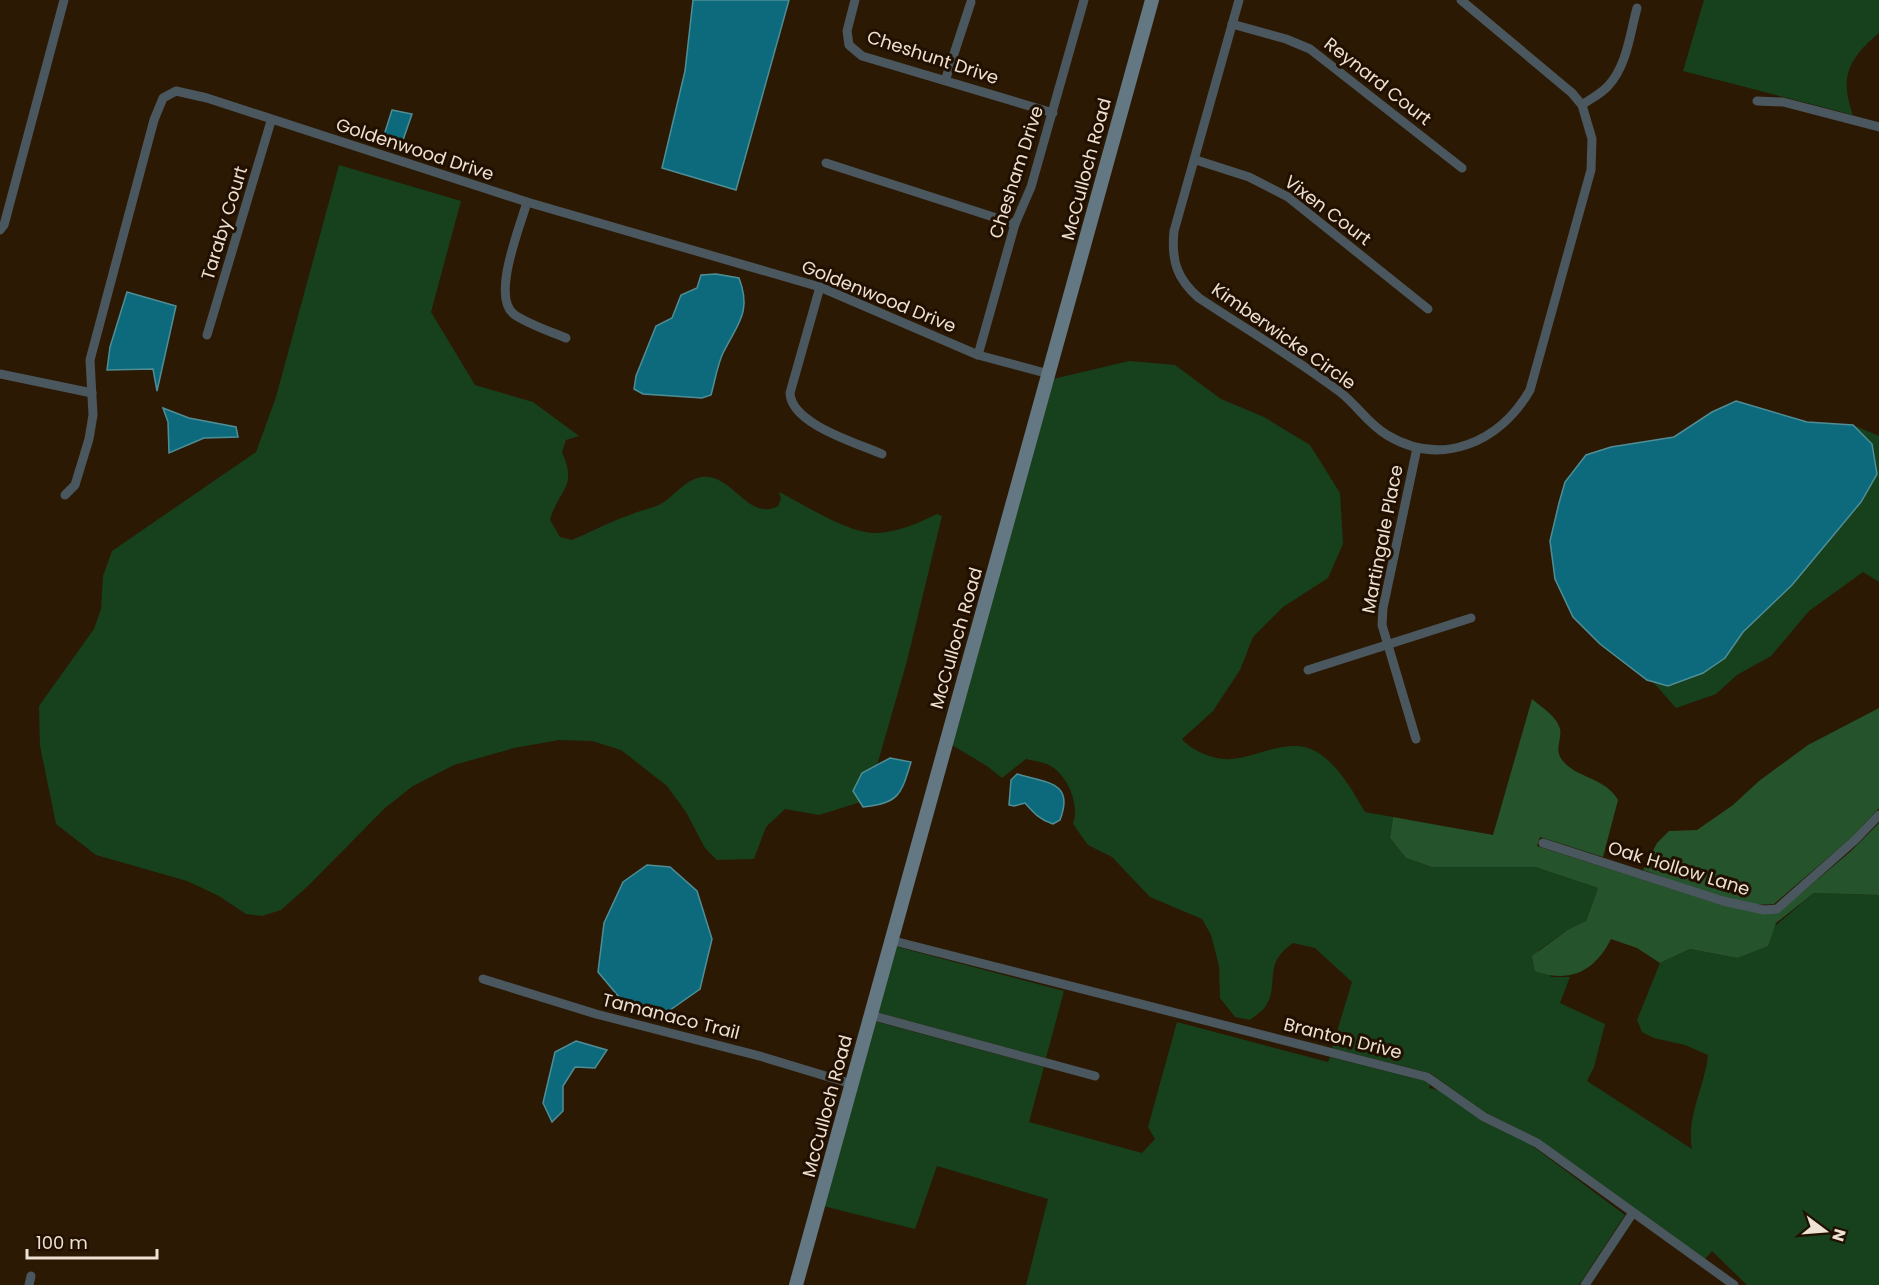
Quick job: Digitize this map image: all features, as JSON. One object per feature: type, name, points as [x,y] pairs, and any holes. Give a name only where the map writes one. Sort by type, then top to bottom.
[{"type":"street","points":[[0,230],[4,225],[64,0]]},
{"type":"street","name":"Cheshunt Drive","points":[[855,0],[847,32],[849,45],[862,56],[946,78],[1053,112]]},
{"type":"street","name":"Chesham Drive","points":[[978,355],[1015,224],[1031,187],[1084,0]]},
{"type":"street","name":"McCulloch Road","points":[[796,1285],[1152,0]]},
{"type":"street","name":"Kimberwicke Circle","points":[[1239,0],[1196,160],[1174,231],[1172,248],[1174,264],[1185,286],[1340,392],[1373,426],[1388,436],[1417,447],[1444,449],[1475,442],[1507,422],[1520,408],[1530,390],[1592,170],[1592,139],[1582,105],[1560,80],[1461,0]]},
{"type":"street","points":[[946,78],[971,2]]},
{"type":"street","points":[[1582,105],[1607,87],[1621,66],[1637,8]]},
{"type":"street","name":"Reynard Court","points":[[1232,24],[1286,39],[1310,49],[1462,168]]},
{"type":"street","name":"Goldenwood Drive","points":[[65,495],[75,484],[89,439],[93,415],[90,360],[154,120],[163,98],[177,92],[207,98],[527,202],[820,286],[978,355],[1049,374]]},
{"type":"street","points":[[1757,101],[1783,102],[1879,127]]},
{"type":"street","name":"Taraby Court","points":[[207,335],[272,121]]},
{"type":"street","name":"Vixen Court","points":[[1196,160],[1249,177],[1288,197],[1428,309]]},
{"type":"street","points":[[826,163],[1015,224]]},
{"type":"street","points":[[527,202],[503,288],[505,304],[513,315],[566,338]]},
{"type":"street","points":[[820,286],[790,393],[790,404],[803,418],[882,454]]},
{"type":"street","points":[[0,374],[92,393]]},
{"type":"street","name":"Martingale Place","points":[[1416,740],[1382,625],[1383,608],[1417,447]]},
{"type":"street","points":[[1308,670],[1471,618]]},
{"type":"street","name":"Oak Hollow Lane","points":[[1543,843],[1724,901],[1764,910],[1777,909],[1856,840],[1879,815]]},
{"type":"street","name":"Branton Drive","points":[[890,940],[1427,1077],[1484,1117],[1537,1143],[1632,1214],[1734,1285]]},
{"type":"street","name":"Tamanaco Trail","points":[[483,980],[596,1014],[763,1057],[852,1084]]},
{"type":"street","points":[[870,1015],[1095,1076]]},
{"type":"street","points":[[1585,1285],[1632,1214]]},
{"type":"green space","points":[[1704,0],[1879,0],[1879,33],[1860,51],[1847,79],[1849,102],[1853,115],[1683,71]]},
{"type":"green space","points":[[339,165],[461,201],[431,312],[475,385],[533,402],[579,436],[566,440],[562,452],[568,481],[550,520],[560,537],[572,540],[659,505],[689,482],[701,477],[712,477],[722,482],[758,508],[767,509],[778,506],[781,499],[779,492],[841,524],[867,532],[879,533],[894,530],[937,514],[942,516],[907,661],[874,776],[861,802],[819,815],[785,809],[766,827],[754,859],[717,860],[705,848],[686,812],[667,786],[621,750],[592,741],[559,740],[514,748],[454,765],[413,786],[385,808],[281,910],[262,916],[246,914],[219,896],[187,881],[96,855],[56,824],[40,746],[39,706],[94,629],[101,609],[103,576],[112,551],[256,452],[276,397]]},
{"type":"green space","points":[[1129,361],[1175,365],[1221,399],[1264,417],[1310,445],[1340,493],[1343,544],[1328,578],[1283,607],[1253,637],[1240,670],[1213,711],[1182,739],[1197,751],[1225,759],[1287,746],[1310,748],[1340,773],[1365,812],[1393,817],[1390,838],[1406,858],[1432,867],[1535,867],[1598,888],[1586,921],[1569,929],[1538,951],[1551,977],[1570,977],[1560,1003],[1605,1024],[1594,1067],[1587,1081],[1692,1149],[1694,1113],[1708,1055],[1685,1045],[1654,1038],[1642,1032],[1637,1020],[1660,963],[1690,949],[1737,958],[1814,893],[1879,895],[1879,1285],[1747,1285],[1712,1251],[1705,1259],[1540,1140],[1486,1113],[1430,1073],[1332,1048],[1352,982],[1315,948],[1293,943],[1283,951],[1274,967],[1272,990],[1265,1007],[1250,1020],[1235,1017],[1220,998],[1219,966],[1211,935],[1202,919],[1150,897],[1112,857],[1088,845],[1073,824],[1075,808],[1071,791],[1056,770],[1047,764],[1026,759],[1002,778],[987,766],[950,744],[1053,379]]},
{"type":"green space","points":[[1853,425],[1879,436],[1879,582],[1863,572],[1809,611],[1771,656],[1737,675],[1716,694],[1676,708],[1653,682],[1669,686],[1725,658],[1743,632],[1792,585],[1861,502],[1877,474],[1872,444]]},
{"type":"green space","points":[[1532,699],[1558,724],[1560,733],[1558,749],[1562,760],[1575,771],[1606,787],[1618,800],[1603,857],[1540,837],[1537,846],[1722,905],[1778,913],[1851,851],[1879,823],[1879,895],[1814,893],[1776,923],[1768,946],[1737,958],[1690,949],[1660,963],[1637,948],[1611,939],[1597,959],[1580,972],[1559,976],[1535,971],[1532,956],[1569,929],[1586,921],[1598,888],[1535,867],[1432,867],[1406,858],[1390,838],[1393,817],[1493,835]]},
{"type":"green space","points":[[1879,708],[1879,808],[1852,837],[1774,904],[1742,902],[1725,898],[1643,870],[1657,843],[1669,831],[1697,830],[1733,805],[1759,781],[1808,745]]},
{"type":"green space","points":[[894,946],[1064,991],[1046,1058],[876,1012]]},
{"type":"green space","points":[[874,1021],[1044,1067],[1029,1122],[1142,1153],[1155,1139],[1148,1127],[1177,1022],[1328,1062],[1330,1057],[1425,1081],[1430,1084],[1429,1088],[1438,1090],[1482,1121],[1530,1144],[1625,1215],[1579,1285],[1026,1285],[1048,1199],[937,1166],[915,1229],[823,1206]]},
{"type":"water","points":[[693,0],[789,0],[736,190],[662,168],[685,71]]},
{"type":"water","points":[[392,110],[412,114],[403,140],[384,135]]},
{"type":"water","points":[[716,274],[739,278],[743,290],[744,309],[721,358],[711,395],[702,398],[643,394],[634,389],[636,376],[656,326],[672,318],[681,295],[697,288],[701,275]]},
{"type":"water","points":[[127,292],[176,306],[157,391],[153,369],[107,370],[110,347]]},
{"type":"water","points":[[1736,401],[1807,422],[1853,425],[1872,444],[1877,474],[1861,502],[1792,585],[1743,632],[1725,658],[1703,673],[1668,686],[1647,680],[1600,644],[1573,617],[1555,579],[1550,541],[1559,503],[1565,482],[1586,455],[1611,447],[1674,437],[1712,412]]},
{"type":"water","points":[[163,408],[189,418],[236,427],[238,437],[204,438],[169,453],[168,422]]},
{"type":"water","points":[[890,758],[911,762],[901,790],[891,800],[863,807],[853,791],[862,773]]},
{"type":"water","points":[[1017,774],[1047,782],[1061,791],[1064,807],[1060,820],[1053,824],[1044,820],[1025,803],[1009,805],[1011,780]]},
{"type":"water","points":[[647,865],[670,867],[697,891],[712,939],[700,989],[663,1015],[625,1004],[598,972],[604,923],[623,882]]},
{"type":"water","points":[[576,1041],[607,1050],[595,1068],[575,1067],[563,1086],[563,1111],[552,1122],[543,1103],[555,1052]]}]
